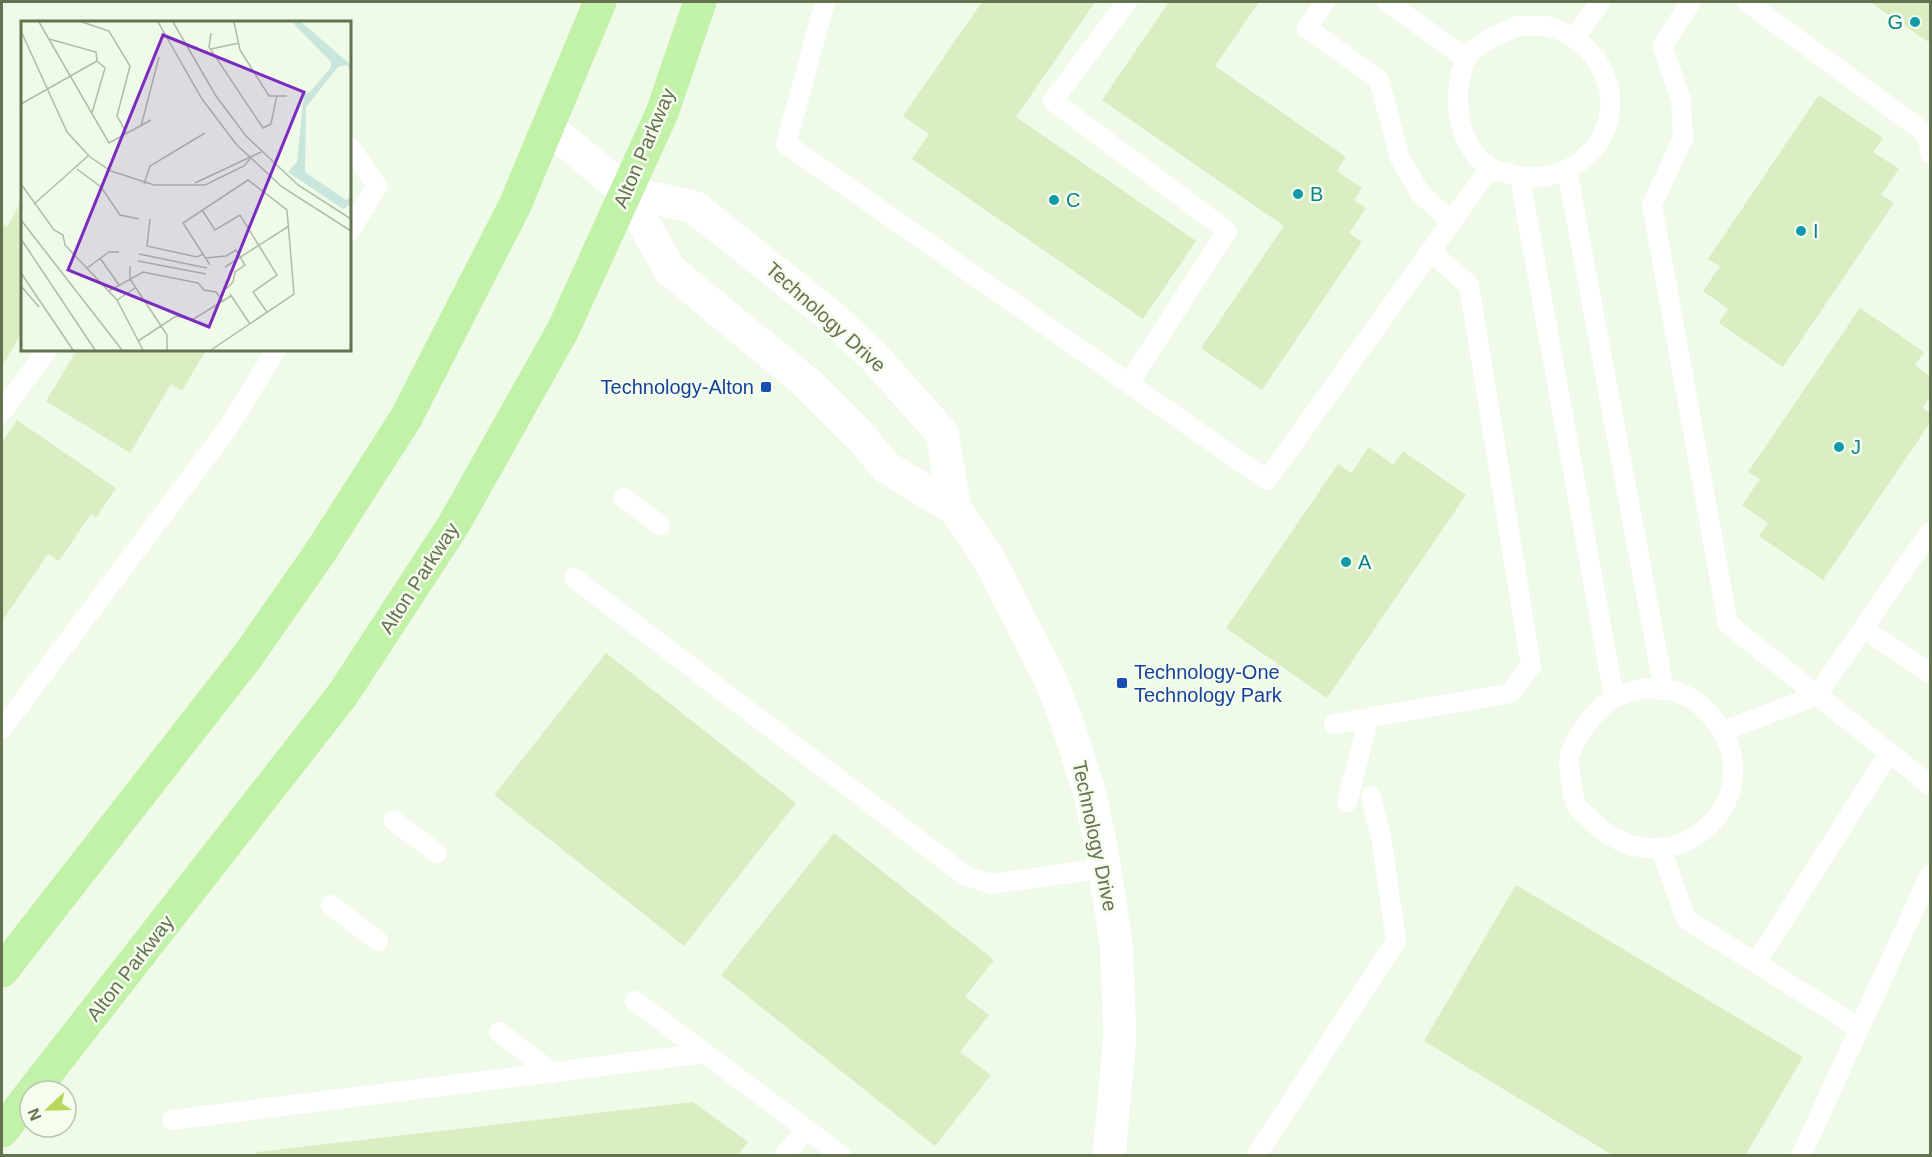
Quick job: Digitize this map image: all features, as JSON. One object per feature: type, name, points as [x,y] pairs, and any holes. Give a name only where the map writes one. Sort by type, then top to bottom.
[{"type":"main road","points":[[2,971],[247,657],[319,554],[406,418],[489,259],[548,127],[600,2]]},
{"type":"main road","name":"Alton Parkway","points":[[42,1079],[281,776],[373,650],[454,524],[513,423],[563,330],[662,113],[700,2]]},
{"type":"main road","points":[[2,1131],[18,1110]]},
{"type":"street","name":"Technology Drive","points":[[548,127],[626,192],[670,270],[800,377],[842,416],[886,467],[955,509],[988,557],[1050,679],[1089,791],[1105,868],[1116,942],[1120,1034],[1109,1155]]},
{"type":"street","name":"Technology Drive","points":[[626,192],[694,207],[832,318],[874,357],[942,434],[955,509]]},
{"type":"lane","points":[[825,2],[786,144],[1268,480],[1490,168]]},
{"type":"lane","points":[[1127,2],[1053,101],[1227,231],[1129,383]]},
{"type":"lane","points":[[1325,2],[1306,28],[1378,80],[1400,158],[1420,193],[1451,221]]},
{"type":"lane","points":[[1387,2],[1466,58]]},
{"type":"lane","points":[[1575,38],[1600,2]]},
{"type":"lane","points":[[1691,2],[1662,46],[1681,100],[1683,138],[1652,205],[1728,624],[1930,785]]},
{"type":"lane","points":[[1748,2],[1928,135],[1930,154]]},
{"type":"lane","points":[[1518,26],[1548,26],[1575,38],[1597,58],[1609,86],[1609,116],[1598,145],[1576,166],[1549,177],[1520,178],[1490,168],[1470,145],[1458,117],[1458,87],[1466,58],[1490,38],[1518,26]]},
{"type":"lane","points":[[351,148],[377,186],[351,229]]},
{"type":"lane","points":[[1567,170],[1664,690]]},
{"type":"lane","points":[[1520,178],[1614,698]]},
{"type":"lane","points":[[1334,724],[1510,693],[1531,666],[1469,285],[1430,251]]},
{"type":"lane","points":[[2,412],[46,351]]},
{"type":"lane","points":[[2,729],[228,428],[275,351]]},
{"type":"lane","points":[[624,498],[660,525]]},
{"type":"lane","points":[[1724,731],[1817,695],[1930,532]]},
{"type":"lane","points":[[574,578],[966,876],[992,884],[1105,868]]},
{"type":"lane","points":[[1863,628],[1930,672]]},
{"type":"lane","points":[[1645,688],[1664,690],[1676,692],[1704,706],[1724,731],[1733,761],[1730,792],[1715,820],[1691,840],[1661,849],[1629,846],[1602,831],[1577,805],[1569,762],[1590,717],[1614,698],[1645,688]]},
{"type":"lane","points":[[1347,802],[1369,718]]},
{"type":"lane","points":[[1756,963],[1889,753]]},
{"type":"lane","points":[[1256,1155],[1395,941],[1382,842],[1371,797]]},
{"type":"lane","points":[[394,821],[437,852]]},
{"type":"lane","points":[[1661,849],[1686,919],[1859,1028]]},
{"type":"lane","points":[[1801,1155],[1930,874]]},
{"type":"lane","points":[[331,905],[378,941]]},
{"type":"lane","points":[[635,1001],[842,1155]]},
{"type":"lane","points":[[499,1032],[553,1073]]},
{"type":"lane","points":[[172,1120],[705,1053]]},
{"type":"lane","points":[[784,1155],[806,1129]]},
{"type":"building","name":"C","points":[[982,2],[1095,2],[1016,117],[1196,241],[1143,319],[912,159],[929,134],[903,116]]},
{"type":"building","name":"B","points":[[1169,2],[1259,2],[1215,66],[1346,157],[1337,171],[1362,188],[1354,200],[1366,208],[1349,233],[1362,242],[1262,390],[1201,348],[1284,226],[1102,100]]},
{"type":"building","name":"G","points":[[1870,2],[1930,2],[1930,43]]},
{"type":"building","name":"I","points":[[1819,95],[1883,138],[1873,152],[1899,169],[1881,195],[1894,203],[1783,367],[1719,323],[1728,309],[1703,291],[1720,266],[1708,259]]},
{"type":"building","points":[[21,202],[21,334],[2,367],[2,223],[7,227]]},
{"type":"building","name":"J","points":[[1860,308],[1924,352],[1915,365],[1930,376],[1930,397],[1923,408],[1930,413],[1930,423],[1823,580],[1759,536],[1768,523],[1742,505],[1760,479],[1748,472]]},
{"type":"building","points":[[76,351],[205,351],[182,391],[171,384],[130,453],[46,401]]},
{"type":"building","points":[[17,420],[116,488],[96,518],[91,514],[59,561],[48,554],[2,621],[2,442]]},
{"type":"building","name":"A","points":[[1369,447],[1393,465],[1403,451],[1466,495],[1327,698],[1226,628],[1338,464],[1351,473]]},
{"type":"building","points":[[606,653],[796,803],[684,946],[494,795]]},
{"type":"building","points":[[834,833],[994,960],[965,997],[989,1015],[960,1052],[991,1075],[935,1146],[721,975]]},
{"type":"building","points":[[1516,885],[1803,1057],[1745,1156],[1614,1156],[1424,1041]]},
{"type":"building","points":[[693,1102],[748,1142],[737,1156],[255,1156],[257,1152]]},
{"type":"place","name":"G","points":[[1915,22]]},
{"type":"place","name":"B","points":[[1298,194]]},
{"type":"place","name":"C","points":[[1054,200]]},
{"type":"place","name":"I","points":[[1801,231]]},
{"type":"place","name":"Technology-Alton","points":[[766,387]]},
{"type":"place","name":"J","points":[[1839,447]]},
{"type":"place","name":"A","points":[[1346,562]]},
{"type":"place","name":"Technology-One Technology Park","points":[[1122,683]]}]
